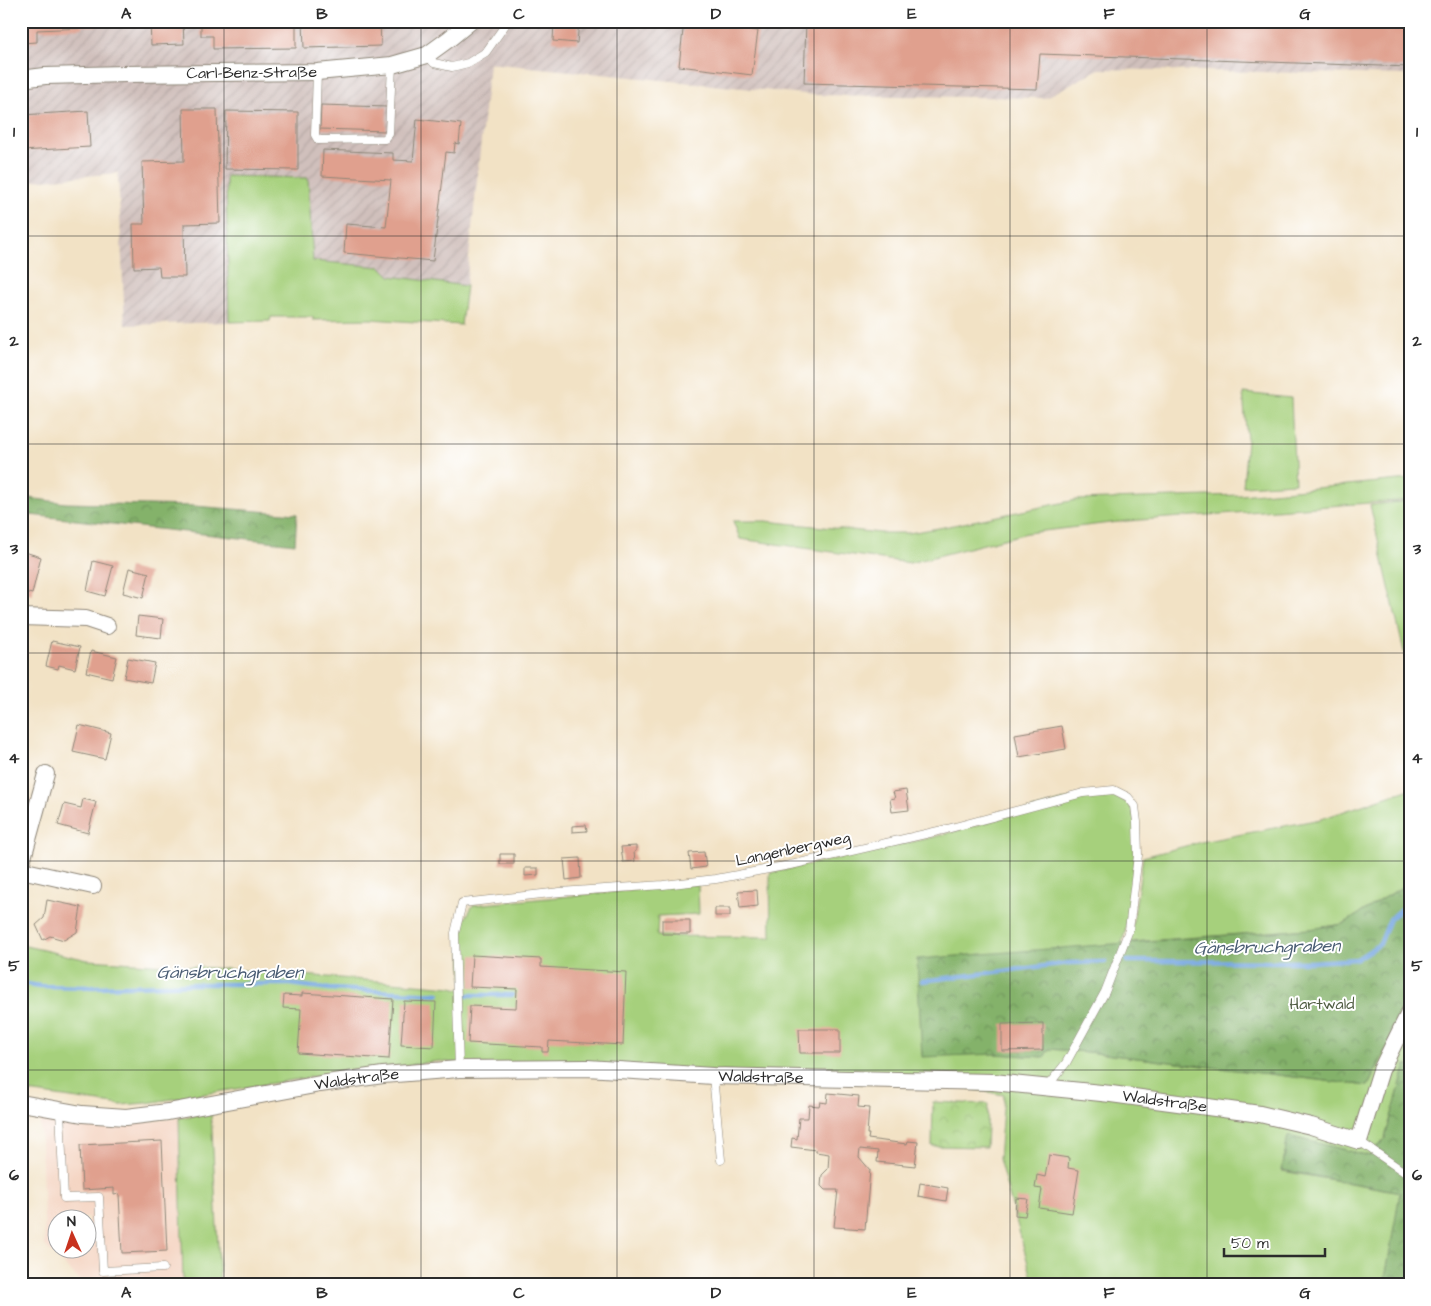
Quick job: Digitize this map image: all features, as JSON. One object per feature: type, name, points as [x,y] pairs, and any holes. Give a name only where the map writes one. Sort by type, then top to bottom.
[{"type":"street","name":"Carl-Benz-Straße","points":[[21,79],[45,76],[317,72],[392,65],[427,55],[449,40],[471,21]]},
{"type":"street","points":[[21,617],[86,619],[108,626]]},
{"type":"street","points":[[21,864],[46,774]]},
{"type":"street","points":[[21,870],[93,886]]},
{"type":"street","points":[[1359,1141],[1381,1070],[1410,1011]]},
{"type":"street","name":"Waldstraße","points":[[21,1103],[82,1114],[126,1117],[168,1112],[320,1084],[383,1075],[458,1069],[584,1068],[713,1076],[993,1082],[1111,1094],[1260,1114],[1311,1126],[1359,1141]]},
{"type":"lane","points":[[427,55],[434,63],[452,67],[468,63],[486,52],[508,21]]},
{"type":"lane","points":[[317,72],[315,135],[318,140],[385,139],[390,134],[392,65]]},
{"type":"lane","name":"Langenbergweg","points":[[458,1069],[455,933],[462,903],[560,892],[664,885],[716,879],[795,864],[938,831],[1083,793],[1114,790],[1128,797],[1135,806],[1138,855],[1129,930],[1106,992],[1066,1062],[1046,1088]]},
{"type":"lane","points":[[713,1076],[721,1160]]},
{"type":"lane","points":[[60,1110],[64,1198],[99,1197],[103,1271],[163,1268]]},
{"type":"lane","points":[[1359,1141],[1410,1176]]},
{"type":"shaded area","points":[[21,21],[1410,21],[1410,75],[1099,69],[1045,98],[814,95],[489,63],[466,286],[390,276],[381,267],[313,261],[308,178],[227,176],[229,322],[125,325],[118,173],[21,182]]},
{"type":"shaded area","points":[[40,1114],[124,1124],[179,1118],[183,1285],[84,1285],[57,1258],[98,1258],[98,1208],[48,1208],[48,1249],[45,1246]]},
{"type":"green space","points":[[226,176],[308,178],[313,261],[381,267],[390,276],[466,286],[461,325],[370,319],[313,320],[313,317],[271,317],[270,321],[229,322]]},
{"type":"green space","points":[[1243,393],[1291,398],[1295,483],[1243,486],[1247,440]]},
{"type":"green space","points":[[1410,479],[1410,500],[1127,521],[1027,533],[910,563],[740,539],[733,521],[766,521],[880,533],[909,533],[1076,500],[1241,495]]},
{"type":"green space","points":[[21,497],[66,503],[194,506],[297,514],[295,544],[21,514]]},
{"type":"green space","points":[[1410,501],[1410,678],[1370,505]]},
{"type":"green space","points":[[1410,789],[1410,882],[1343,924],[1310,929],[1130,942],[1143,857],[1201,842],[1321,819]]},
{"type":"green space","points":[[1112,794],[1122,799],[1131,808],[1136,832],[1131,887],[1122,943],[995,1054],[1044,1057],[1049,1049],[1088,1052],[1368,1086],[1410,1001],[1410,1065],[1406,1065],[1385,1138],[1370,1156],[1288,1136],[1282,1171],[1401,1192],[1384,1285],[1034,1285],[999,1159],[1004,1095],[907,1077],[468,1065],[440,1061],[306,1078],[147,1103],[121,1105],[21,1091],[21,945],[88,960],[228,969],[452,987],[463,990],[460,928],[473,905],[698,884],[699,914],[658,916],[657,936],[771,937],[770,873],[934,837],[1080,796]]},
{"type":"green space","name":"Hartwald","points":[[1410,882],[1410,1001],[1368,1086],[1088,1052],[1049,1049],[1044,1057],[995,1054],[922,1057],[917,959],[1310,929],[1343,924]]},
{"type":"green space","points":[[1406,1065],[1410,1065],[1410,1285],[1384,1285],[1400,1192],[1282,1170],[1288,1136],[1370,1156],[1385,1138]]},
{"type":"green space","points":[[933,1102],[988,1104],[986,1147],[932,1146]]},
{"type":"green space","points":[[211,1112],[220,1285],[183,1285],[179,1118]]},
{"type":"building","points":[[21,21],[128,21],[128,25],[37,30],[37,42],[21,43]]},
{"type":"building","points":[[150,21],[183,21],[184,44],[151,45]]},
{"type":"building","points":[[201,21],[296,21],[296,48],[213,49],[213,36],[201,36]]},
{"type":"building","points":[[303,21],[380,21],[381,46],[304,48]]},
{"type":"building","points":[[554,21],[579,21],[577,43],[553,41]]},
{"type":"building","points":[[684,21],[746,21],[745,29],[758,31],[752,75],[679,66]]},
{"type":"building","points":[[806,21],[1410,21],[1410,67],[1040,54],[1037,89],[804,83]]},
{"type":"building","points":[[321,105],[387,107],[386,131],[320,129]]},
{"type":"building","points":[[183,109],[217,109],[220,223],[184,224],[185,277],[160,277],[159,267],[134,268],[133,224],[144,224],[142,162],[184,161]]},
{"type":"building","points":[[88,111],[90,147],[21,151],[21,115]]},
{"type":"building","points":[[226,111],[298,112],[298,170],[225,169]]},
{"type":"building","points":[[417,119],[461,124],[459,144],[455,143],[454,153],[446,152],[433,261],[344,253],[346,224],[386,227],[391,180],[322,176],[323,150],[393,153],[393,160],[413,161]]},
{"type":"building","points":[[21,551],[41,557],[32,594],[21,591]]},
{"type":"building","points":[[93,561],[113,566],[105,596],[87,591]]},
{"type":"building","points":[[129,568],[149,573],[143,598],[123,593]]},
{"type":"building","points":[[138,616],[163,619],[161,638],[136,635]]},
{"type":"building","points":[[52,641],[80,647],[75,669],[59,665],[58,669],[46,666]]},
{"type":"building","points":[[91,651],[117,657],[112,678],[86,672]]},
{"type":"building","points":[[128,658],[155,663],[151,683],[124,678]]},
{"type":"building","points":[[79,725],[111,733],[105,759],[73,752]]},
{"type":"building","points":[[1062,726],[1066,749],[1019,757],[1015,734]]},
{"type":"building","points":[[906,790],[909,810],[892,812],[890,799],[895,798],[893,792]]},
{"type":"building","points":[[21,798],[33,801],[27,822],[21,820]]},
{"type":"building","points":[[83,799],[96,802],[88,833],[58,825],[64,804],[81,808]]},
{"type":"building","points":[[586,825],[587,831],[572,832],[572,826]]},
{"type":"building","points":[[636,846],[636,851],[634,852],[635,861],[623,862],[621,847]]},
{"type":"building","points":[[704,852],[706,867],[691,869],[689,853]]},
{"type":"building","points":[[500,854],[514,854],[514,864],[500,864]]},
{"type":"building","points":[[580,858],[581,878],[566,880],[564,859]]},
{"type":"building","points":[[525,868],[538,868],[538,875],[525,876]]},
{"type":"building","points":[[757,890],[758,906],[740,908],[738,891]]},
{"type":"building","points":[[47,900],[81,907],[77,932],[64,940],[50,936],[43,940],[36,925],[44,918]]},
{"type":"building","points":[[715,908],[730,908],[730,916],[715,916]]},
{"type":"building","points":[[662,920],[690,920],[690,934],[662,934]]},
{"type":"building","points":[[472,955],[541,959],[541,967],[626,972],[623,1045],[549,1041],[548,1052],[542,1052],[542,1047],[468,1043],[470,1006],[516,1008],[517,989],[470,987]]},
{"type":"building","points":[[302,993],[393,999],[389,1059],[298,1053],[301,1009],[283,1008],[284,995],[302,996]]},
{"type":"building","points":[[404,1001],[436,1002],[434,1047],[401,1045]]},
{"type":"building","points":[[1043,1023],[1043,1050],[1002,1051],[1002,1024]]},
{"type":"building","points":[[799,1029],[840,1029],[840,1053],[800,1053]]},
{"type":"building","points":[[828,1093],[859,1096],[858,1107],[869,1108],[868,1139],[907,1144],[908,1141],[918,1142],[915,1166],[877,1162],[878,1151],[860,1149],[859,1157],[870,1170],[865,1229],[834,1227],[838,1190],[825,1190],[821,1186],[822,1175],[828,1169],[829,1154],[816,1152],[816,1150],[791,1147],[792,1138],[797,1139],[799,1118],[808,1118],[809,1105],[819,1106],[820,1102],[827,1103]]},
{"type":"building","points":[[162,1141],[167,1251],[122,1253],[119,1194],[114,1195],[114,1188],[82,1190],[80,1145]]},
{"type":"building","points":[[1049,1155],[1069,1158],[1068,1168],[1079,1170],[1072,1213],[1039,1208],[1042,1189],[1035,1188],[1037,1175],[1045,1177]]},
{"type":"building","points":[[920,1183],[948,1188],[946,1201],[918,1196]]},
{"type":"building","points":[[1016,1198],[1028,1199],[1025,1216],[1015,1215]]},
{"type":"waterway","name":"Gänsbruchgraben","points":[[1127,961],[1312,962],[1357,959],[1380,944],[1390,919],[1410,902]]},
{"type":"waterway","name":"Gänsbruchgraben","points":[[922,981],[1069,963],[1105,962]]},
{"type":"waterway","name":"Gänsbruchgraben","points":[[21,983],[40,986],[94,987],[289,984],[330,989],[439,994]]},
{"type":"waterway","name":"Gänsbruchgraben","points":[[468,995],[512,995]]}]
